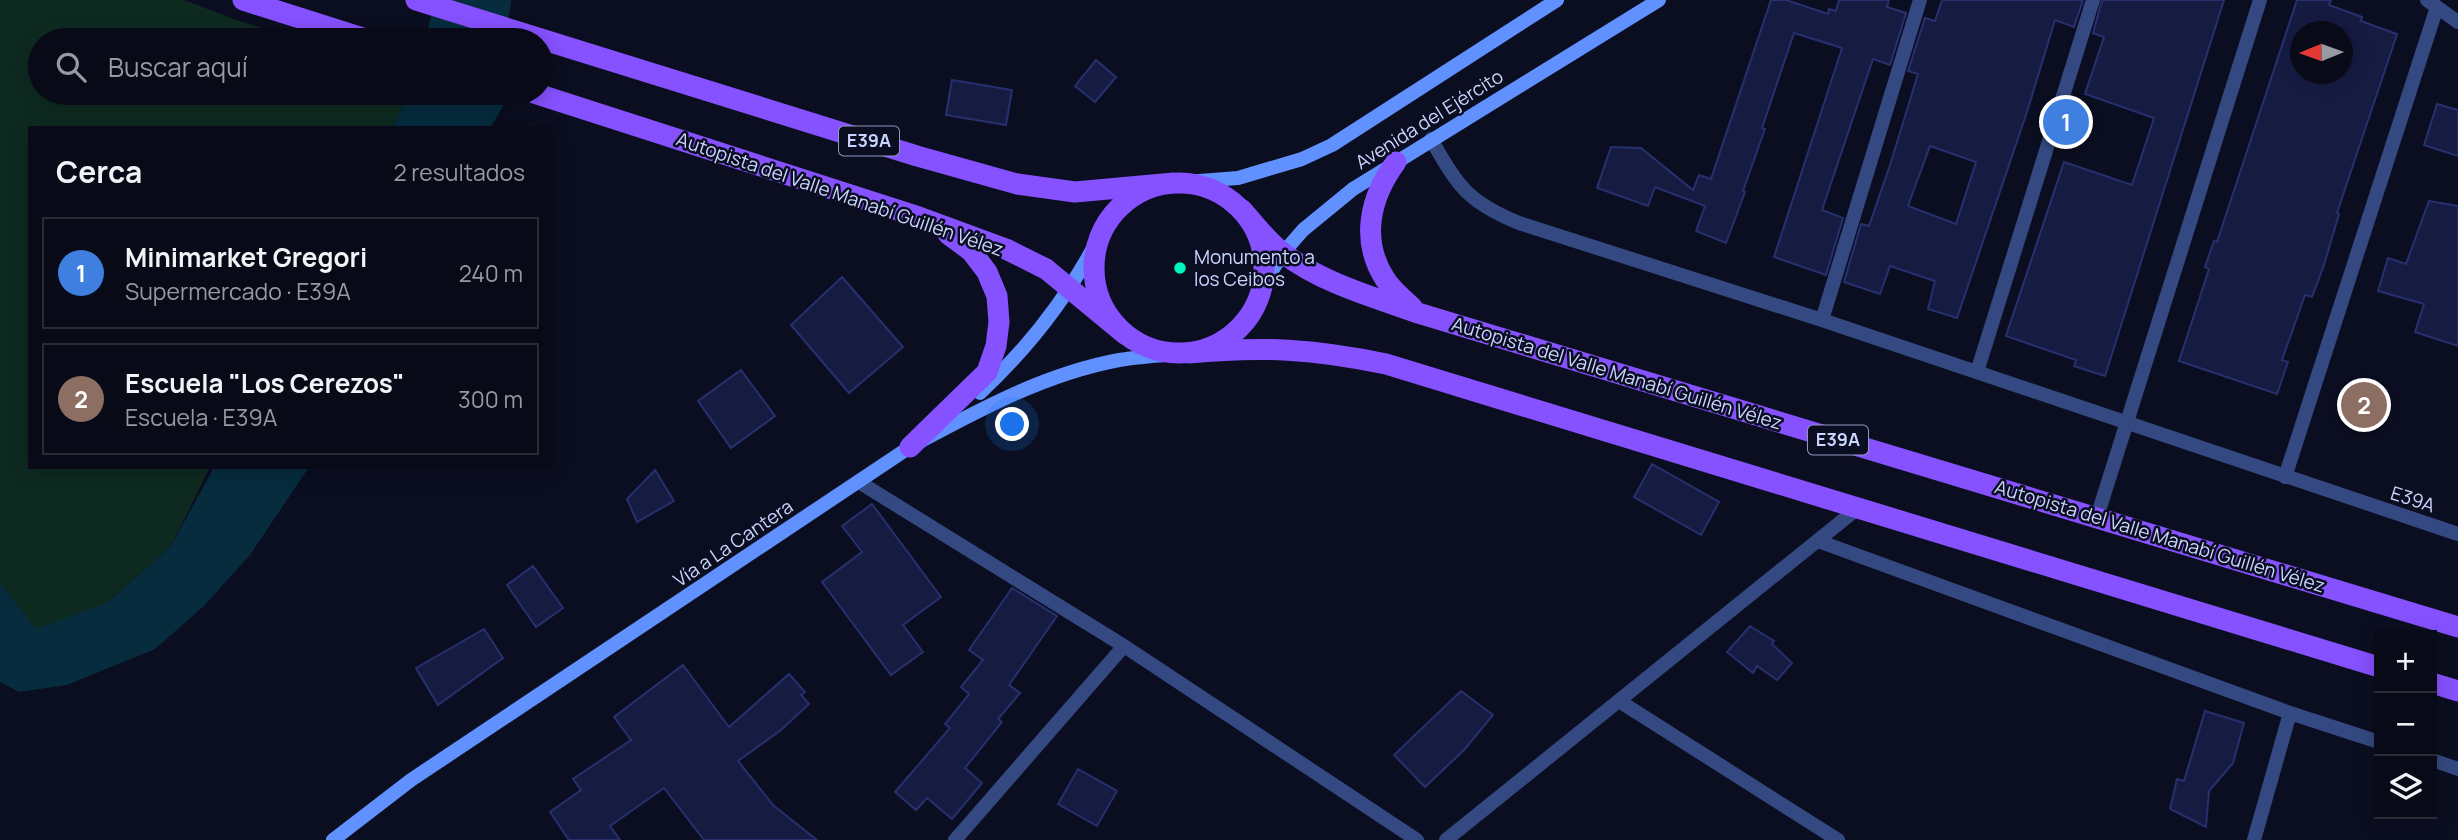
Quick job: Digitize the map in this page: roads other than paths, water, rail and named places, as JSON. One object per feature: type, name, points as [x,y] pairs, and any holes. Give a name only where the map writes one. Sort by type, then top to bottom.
[{"type":"main road","points":[[243,0],[331,28]]},
{"type":"main road","name":"E39A","points":[[418,0],[508,28]]},
{"type":"main road","name":"Avenida del Ejército","points":[[1174,183],[1238,178],[1302,159],[1332,145],[1557,0]]},
{"type":"main road","name":"Avenida del Ejército","points":[[1255,308],[1283,253],[1326,209],[1431,139],[1659,0]]},
{"type":"main road","name":"E39A","points":[[553,42],[929,160],[1017,184],[1075,192],[1174,183],[1199,185],[1222,194],[1241,209],[1254,226],[1265,267],[1262,288],[1255,308],[1238,330],[1216,345],[1189,353]]},
{"type":"main road","name":"Autopista del Valle Manabí Guillén Vélez","points":[[553,99],[919,217],[1006,249],[1046,269],[1126,335]]},
{"type":"main road","points":[[1396,162],[1381,181],[1375,198],[1370,218],[1370,241],[1386,281],[1419,313]]},
{"type":"main road","name":"E39A","points":[[1174,183],[1152,187],[1131,198],[1114,213],[1101,233],[1096,251],[1094,269],[1103,306],[1112,321],[1126,335],[1145,346],[1167,353],[1238,348],[1301,350],[1386,364],[2374,665]]},
{"type":"main road","name":"Autopista del Valle Manabí Guillén Vélez","points":[[1241,209],[1283,253],[1314,273],[1419,313],[2458,626]]},
{"type":"main road","points":[[910,447],[987,372],[996,346],[999,322],[997,296],[987,272],[971,251],[919,217]]},
{"type":"main road","points":[[910,447],[973,400],[1022,352],[1070,287],[1101,233]]},
{"type":"main road","name":"Vía a La Cantera","points":[[333,840],[411,780],[910,447],[995,402],[1063,374],[1121,360],[1189,353]]},
{"type":"main road","points":[[2437,685],[2458,691]]},
{"type":"street","points":[[1822,320],[1920,0]]},
{"type":"street","points":[[1977,372],[2093,0]]},
{"type":"street","points":[[2098,517],[2260,0]]},
{"type":"street","points":[[2285,477],[2432,4],[2458,22]]},
{"type":"street","name":"E39A","points":[[1431,139],[1464,191],[1491,212],[1519,223],[1822,320],[2458,534]]},
{"type":"street","points":[[859,482],[1124,646],[1417,840]]},
{"type":"street","points":[[1446,840],[1858,509]]},
{"type":"street","points":[[1818,541],[2290,713],[2374,740]]},
{"type":"street","points":[[955,840],[1124,646]]},
{"type":"street","points":[[1619,701],[1838,840]]},
{"type":"street","points":[[2254,840],[2290,713]]},
{"type":"street","points":[[2437,762],[2458,769]]},
{"type":"water","points":[[435,0],[480,0],[487,28],[428,28]]},
{"type":"water","points":[[403,105],[504,105],[491,126],[394,126]]},
{"type":"water","points":[[213,469],[308,469],[250,555],[204,606],[155,649],[67,685],[19,692],[0,682],[0,583],[36,629],[108,602],[171,546]]},
{"type":"waterway","points":[[480,28],[484,0]]},
{"type":"place","name":"Minimarket Gregori","points":[[2066,122]]},
{"type":"place","name":"Monumento a los Ceibos","points":[[1180,268]]},
{"type":"place","name":"Escuela \"Los Cerezos\"","points":[[2364,405]]}]
